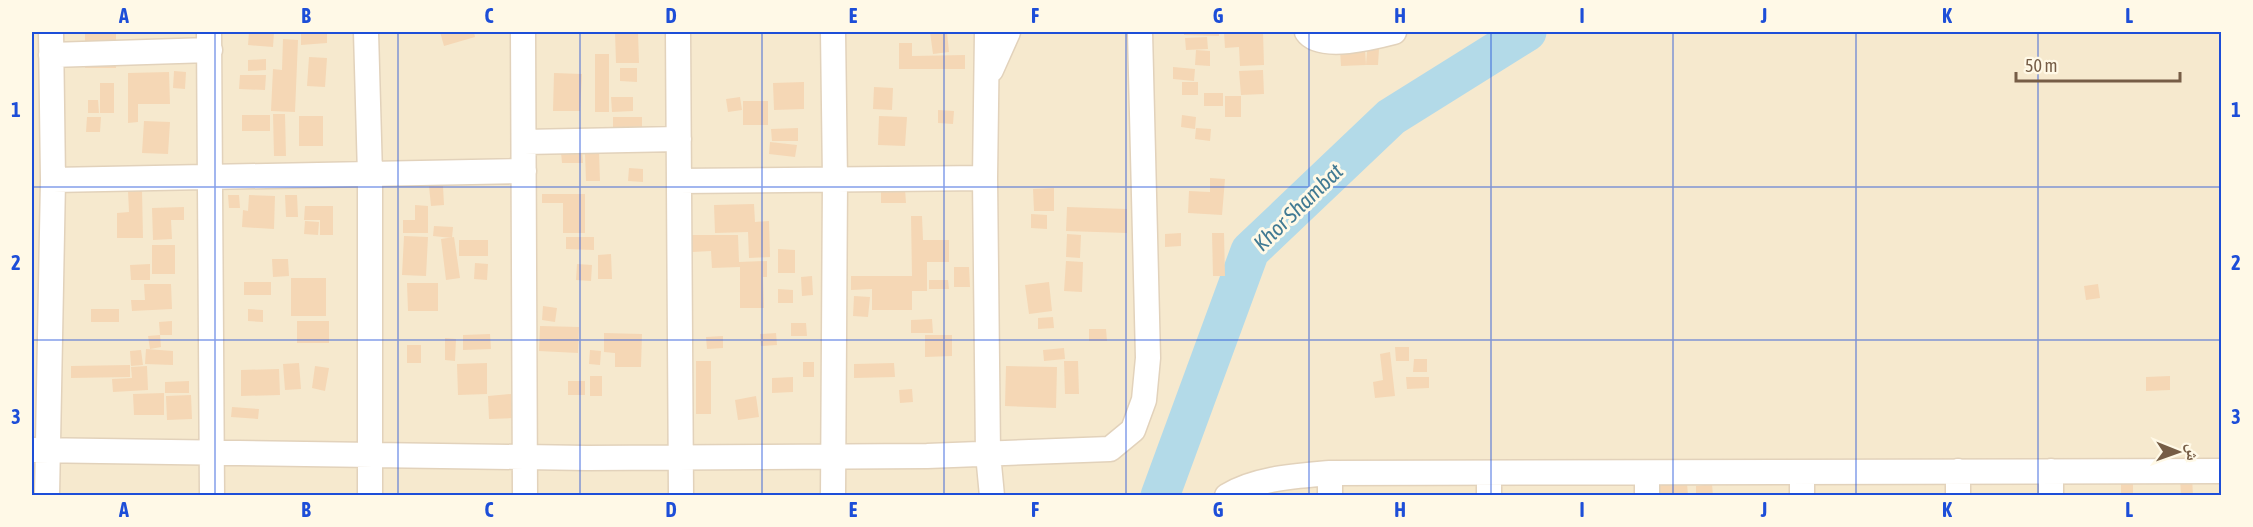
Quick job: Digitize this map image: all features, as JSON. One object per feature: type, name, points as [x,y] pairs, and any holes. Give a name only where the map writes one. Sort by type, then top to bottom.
[{"type":"street","points":[[366,32],[370,175],[370,495]]},
{"type":"street","points":[[523,32],[525,495]]},
{"type":"street","points":[[678,32],[681,495]]},
{"type":"street","points":[[833,32],[835,180],[833,495]]},
{"type":"street","points":[[987,32],[985,178],[988,454],[992,495]]},
{"type":"street","points":[[987,80],[1008,32]]},
{"type":"street","points":[[40,451],[680,457],[988,454],[1110,449],[1133,430],[1144,400],[1148,358],[1140,32]]},
{"type":"street","points":[[1307,32],[1317,40],[1326,41],[1361,40],[1394,32]]},
{"type":"street","points":[[47,495],[40,451],[53,180],[51,43],[209,41],[213,495]]},
{"type":"street","points":[[524,142],[679,139]]},
{"type":"street","points":[[53,180],[524,171]]},
{"type":"street","points":[[679,181],[985,178]]},
{"type":"street","points":[[1958,471],[1958,495]]},
{"type":"street","points":[[2051,471],[2051,495]]},
{"type":"street","points":[[1227,495],[1241,487],[1302,476],[1330,484],[1647,484],[1802,472],[2222,471]]},
{"type":"street","points":[[1802,472],[1802,495]]},
{"type":"shaded area","points":[[32,32],[2221,32],[2221,495],[32,495]]},
{"type":"building","points":[[85,32],[116,32],[116,68],[85,68]]},
{"type":"building","points":[[249,32],[274,32],[273,47],[248,45]]},
{"type":"building","points":[[301,32],[327,32],[327,43],[301,45]]},
{"type":"building","points":[[440,32],[474,32],[475,37],[444,46]]},
{"type":"building","points":[[615,32],[638,32],[639,63],[616,63]]},
{"type":"building","points":[[930,32],[947,32],[949,52],[933,54]]},
{"type":"building","points":[[1184,32],[1219,32],[1219,36],[1184,35]]},
{"type":"building","points":[[1224,32],[1263,32],[1264,65],[1240,66],[1239,47],[1225,48]]},
{"type":"building","points":[[1380,32],[1378,65],[1366,65],[1368,39]]},
{"type":"building","points":[[1207,37],[1208,49],[1186,50],[1185,38]]},
{"type":"building","points":[[283,39],[298,40],[295,112],[271,111],[273,69],[282,70]]},
{"type":"building","points":[[899,43],[912,43],[912,56],[965,55],[965,69],[899,69]]},
{"type":"building","points":[[1365,49],[1366,65],[1341,66],[1340,50]]},
{"type":"building","points":[[1196,50],[1210,51],[1210,66],[1195,65]]},
{"type":"building","points":[[595,54],[609,54],[609,112],[595,112]]},
{"type":"building","points":[[309,57],[327,58],[325,87],[307,86]]},
{"type":"building","points":[[266,59],[266,70],[248,71],[248,60]]},
{"type":"building","points":[[1173,67],[1195,69],[1194,81],[1173,79]]},
{"type":"building","points":[[620,68],[637,68],[637,82],[620,81]]},
{"type":"building","points":[[1263,70],[1264,94],[1241,95],[1239,71]]},
{"type":"building","points":[[174,71],[186,72],[185,89],[173,88]]},
{"type":"building","points":[[169,72],[170,104],[138,104],[138,122],[128,123],[128,73]]},
{"type":"building","points":[[554,73],[582,74],[580,111],[553,111]]},
{"type":"building","points":[[240,75],[266,75],[265,90],[239,89]]},
{"type":"building","points":[[804,82],[804,109],[774,110],[773,83]]},
{"type":"building","points":[[1182,82],[1198,82],[1198,95],[1182,95]]},
{"type":"building","points":[[100,83],[114,83],[114,113],[100,113]]},
{"type":"building","points":[[874,87],[893,88],[892,110],[873,109]]},
{"type":"building","points":[[1204,93],[1223,93],[1223,106],[1204,106]]},
{"type":"building","points":[[1225,96],[1241,96],[1241,117],[1225,117]]},
{"type":"building","points":[[611,97],[633,97],[633,111],[612,112]]},
{"type":"building","points":[[740,97],[742,110],[728,112],[726,99]]},
{"type":"building","points":[[88,100],[98,100],[99,113],[88,113]]},
{"type":"building","points":[[743,101],[768,101],[768,125],[743,125]]},
{"type":"building","points":[[938,110],[954,111],[953,124],[938,123]]},
{"type":"building","points":[[273,114],[285,114],[286,156],[274,156]]},
{"type":"building","points":[[242,115],[270,115],[270,131],[242,131]]},
{"type":"building","points":[[1182,115],[1196,117],[1195,129],[1181,127]]},
{"type":"building","points":[[299,116],[323,116],[323,146],[299,146]]},
{"type":"building","points":[[879,116],[907,117],[905,146],[878,145]]},
{"type":"building","points":[[87,117],[101,117],[100,132],[86,132]]},
{"type":"building","points":[[613,117],[642,117],[642,149],[613,149]]},
{"type":"building","points":[[144,121],[170,122],[168,154],[142,153]]},
{"type":"building","points":[[798,128],[798,141],[772,141],[771,129]]},
{"type":"building","points":[[1196,128],[1211,129],[1210,141],[1195,139]]},
{"type":"building","points":[[770,142],[797,145],[795,157],[769,154]]},
{"type":"building","points":[[582,151],[583,163],[562,163],[561,152]]},
{"type":"building","points":[[599,152],[600,181],[586,181],[585,153]]},
{"type":"building","points":[[629,168],[643,169],[643,182],[628,181]]},
{"type":"building","points":[[1210,178],[1225,179],[1222,215],[1188,213],[1189,191],[1210,192]]},
{"type":"building","points":[[429,186],[443,186],[444,205],[431,206]]},
{"type":"building","points":[[1054,188],[1054,211],[1034,211],[1033,189]]},
{"type":"building","points":[[881,189],[905,189],[906,203],[881,203]]},
{"type":"building","points":[[142,190],[143,238],[117,238],[117,213],[129,212],[128,191]]},
{"type":"building","points":[[542,194],[585,194],[585,233],[563,233],[563,203],[542,203]]},
{"type":"building","points":[[228,195],[239,195],[240,208],[229,208]]},
{"type":"building","points":[[249,195],[275,196],[274,229],[242,227],[243,210],[248,211]]},
{"type":"building","points":[[285,195],[297,195],[298,217],[286,217]]},
{"type":"building","points":[[754,204],[755,222],[769,221],[770,257],[749,258],[748,232],[715,233],[714,205]]},
{"type":"building","points":[[415,205],[428,206],[428,233],[403,233],[403,220],[415,220]]},
{"type":"building","points":[[305,206],[333,206],[333,235],[320,235],[320,220],[304,220]]},
{"type":"building","points":[[184,207],[184,220],[171,220],[172,239],[153,240],[152,208]]},
{"type":"building","points":[[1067,207],[1127,209],[1127,233],[1066,231]]},
{"type":"building","points":[[1031,214],[1047,215],[1047,229],[1031,228]]},
{"type":"building","points":[[911,216],[922,216],[923,240],[949,240],[949,262],[927,262],[927,291],[912,291],[912,310],[872,310],[872,289],[851,290],[851,276],[912,276]]},
{"type":"building","points":[[305,221],[319,222],[318,235],[304,234]]},
{"type":"building","points":[[434,226],[453,227],[452,238],[433,236]]},
{"type":"building","points":[[1181,233],[1181,246],[1165,247],[1165,234]]},
{"type":"building","points":[[1212,233],[1224,233],[1225,276],[1213,276]]},
{"type":"building","points":[[1067,234],[1081,235],[1080,258],[1066,257]]},
{"type":"building","points":[[691,235],[738,235],[739,262],[767,261],[767,277],[763,277],[764,308],[740,308],[740,267],[712,268],[711,251],[692,252]]},
{"type":"building","points":[[404,236],[428,237],[426,276],[402,275]]},
{"type":"building","points":[[454,237],[460,278],[446,280],[441,239]]},
{"type":"building","points":[[566,237],[594,237],[594,250],[566,249]]},
{"type":"building","points":[[459,240],[488,240],[488,256],[459,256]]},
{"type":"building","points":[[152,245],[175,245],[175,274],[152,274]]},
{"type":"building","points":[[778,249],[795,250],[795,273],[778,273]]},
{"type":"building","points":[[611,254],[612,279],[598,279],[598,255]]},
{"type":"building","points":[[272,259],[288,259],[289,276],[273,277]]},
{"type":"building","points":[[1066,261],[1083,262],[1082,292],[1064,291]]},
{"type":"building","points":[[475,263],[488,264],[487,280],[474,279]]},
{"type":"building","points":[[150,264],[150,280],[131,280],[130,265]]},
{"type":"building","points":[[577,264],[592,265],[591,281],[576,280]]},
{"type":"building","points":[[954,267],[969,267],[970,287],[954,287]]},
{"type":"building","points":[[812,276],[813,295],[802,296],[801,277]]},
{"type":"building","points":[[291,278],[326,278],[326,316],[291,316]]},
{"type":"building","points":[[929,280],[948,280],[949,289],[929,289]]},
{"type":"building","points":[[244,282],[271,282],[271,295],[244,295]]},
{"type":"building","points":[[1049,282],[1052,311],[1029,314],[1025,285]]},
{"type":"building","points":[[407,283],[438,283],[438,311],[408,311]]},
{"type":"building","points":[[144,284],[171,284],[172,309],[132,311],[131,300],[145,300]]},
{"type":"building","points":[[2098,284],[2100,298],[2086,300],[2084,286]]},
{"type":"building","points":[[778,289],[793,290],[793,303],[778,303]]},
{"type":"building","points":[[854,296],[870,297],[868,317],[853,316]]},
{"type":"building","points":[[543,306],[557,308],[555,322],[542,320]]},
{"type":"building","points":[[91,309],[119,309],[119,322],[91,322]]},
{"type":"building","points":[[248,309],[263,310],[263,322],[248,321]]},
{"type":"building","points":[[1053,317],[1054,328],[1038,329],[1038,318]]},
{"type":"building","points":[[932,319],[933,333],[911,333],[911,320]]},
{"type":"building","points":[[172,321],[172,335],[160,335],[159,322]]},
{"type":"building","points":[[297,321],[329,321],[329,343],[297,343]]},
{"type":"building","points":[[791,323],[806,323],[807,336],[791,336]]},
{"type":"building","points":[[540,326],[579,327],[578,353],[539,351]]},
{"type":"building","points":[[1089,329],[1106,329],[1107,341],[1089,341]]},
{"type":"building","points":[[604,333],[642,334],[641,367],[615,367],[615,353],[604,352]]},
{"type":"building","points":[[776,333],[777,345],[761,346],[760,334]]},
{"type":"building","points":[[490,334],[491,349],[463,350],[463,335]]},
{"type":"building","points":[[160,335],[161,347],[150,349],[148,336]]},
{"type":"building","points":[[925,335],[952,335],[952,356],[925,357]]},
{"type":"building","points":[[723,336],[723,348],[707,349],[706,337]]},
{"type":"building","points":[[445,338],[456,339],[455,361],[445,360]]},
{"type":"building","points":[[407,345],[421,345],[421,363],[407,363]]},
{"type":"building","points":[[1395,347],[1409,347],[1409,361],[1396,361]]},
{"type":"building","points":[[1064,348],[1065,359],[1044,361],[1043,350]]},
{"type":"building","points":[[146,349],[173,351],[173,365],[145,364]]},
{"type":"building","points":[[141,350],[143,365],[131,366],[130,351]]},
{"type":"building","points":[[590,350],[601,351],[600,365],[589,364]]},
{"type":"building","points":[[1390,352],[1395,396],[1375,398],[1373,382],[1383,380],[1380,354]]},
{"type":"building","points":[[1414,359],[1427,359],[1427,372],[1413,372]]},
{"type":"building","points":[[696,361],[711,361],[711,414],[696,414]]},
{"type":"building","points":[[1064,361],[1078,361],[1079,394],[1065,394]]},
{"type":"building","points":[[803,362],[814,362],[814,377],[803,377]]},
{"type":"building","points":[[299,363],[301,389],[285,390],[283,364]]},
{"type":"building","points":[[487,363],[487,394],[458,395],[457,364]]},
{"type":"building","points":[[894,363],[895,377],[854,378],[854,364]]},
{"type":"building","points":[[130,365],[130,377],[71,378],[71,366]]},
{"type":"building","points":[[147,366],[148,390],[113,392],[112,379],[132,378],[131,367]]},
{"type":"building","points":[[315,366],[329,368],[325,391],[312,388]]},
{"type":"building","points":[[1006,366],[1057,367],[1056,408],[1005,406]]},
{"type":"building","points":[[279,369],[280,395],[241,396],[241,370]]},
{"type":"building","points":[[590,376],[602,376],[602,396],[590,396]]},
{"type":"building","points":[[2170,376],[2170,390],[2146,391],[2146,377]]},
{"type":"building","points":[[793,377],[793,392],[772,393],[772,378]]},
{"type":"building","points":[[1406,377],[1429,377],[1429,388],[1407,389]]},
{"type":"building","points":[[189,381],[189,393],[165,393],[165,382]]},
{"type":"building","points":[[568,381],[585,381],[585,395],[568,395]]},
{"type":"building","points":[[912,389],[913,402],[900,403],[899,390]]},
{"type":"building","points":[[164,393],[164,415],[134,415],[133,394]]},
{"type":"building","points":[[511,394],[513,418],[489,419],[488,396]]},
{"type":"building","points":[[191,395],[192,419],[167,420],[166,396]]},
{"type":"building","points":[[756,396],[759,417],[738,420],[735,400]]},
{"type":"building","points":[[232,407],[259,409],[258,419],[231,417]]},
{"type":"building","points":[[2192,476],[2193,496],[2181,496],[2180,477]]},
{"type":"building","points":[[2133,480],[2133,496],[2121,496],[2121,481]]},
{"type":"building","points":[[1687,483],[1688,496],[1658,496],[1658,484]]},
{"type":"building","points":[[1712,484],[1713,496],[1696,496],[1696,486]]},
{"type":"waterway","name":"Khor Shambat","points":[[1160,496],[1250,251],[1391,117],[1527,32]]}]
